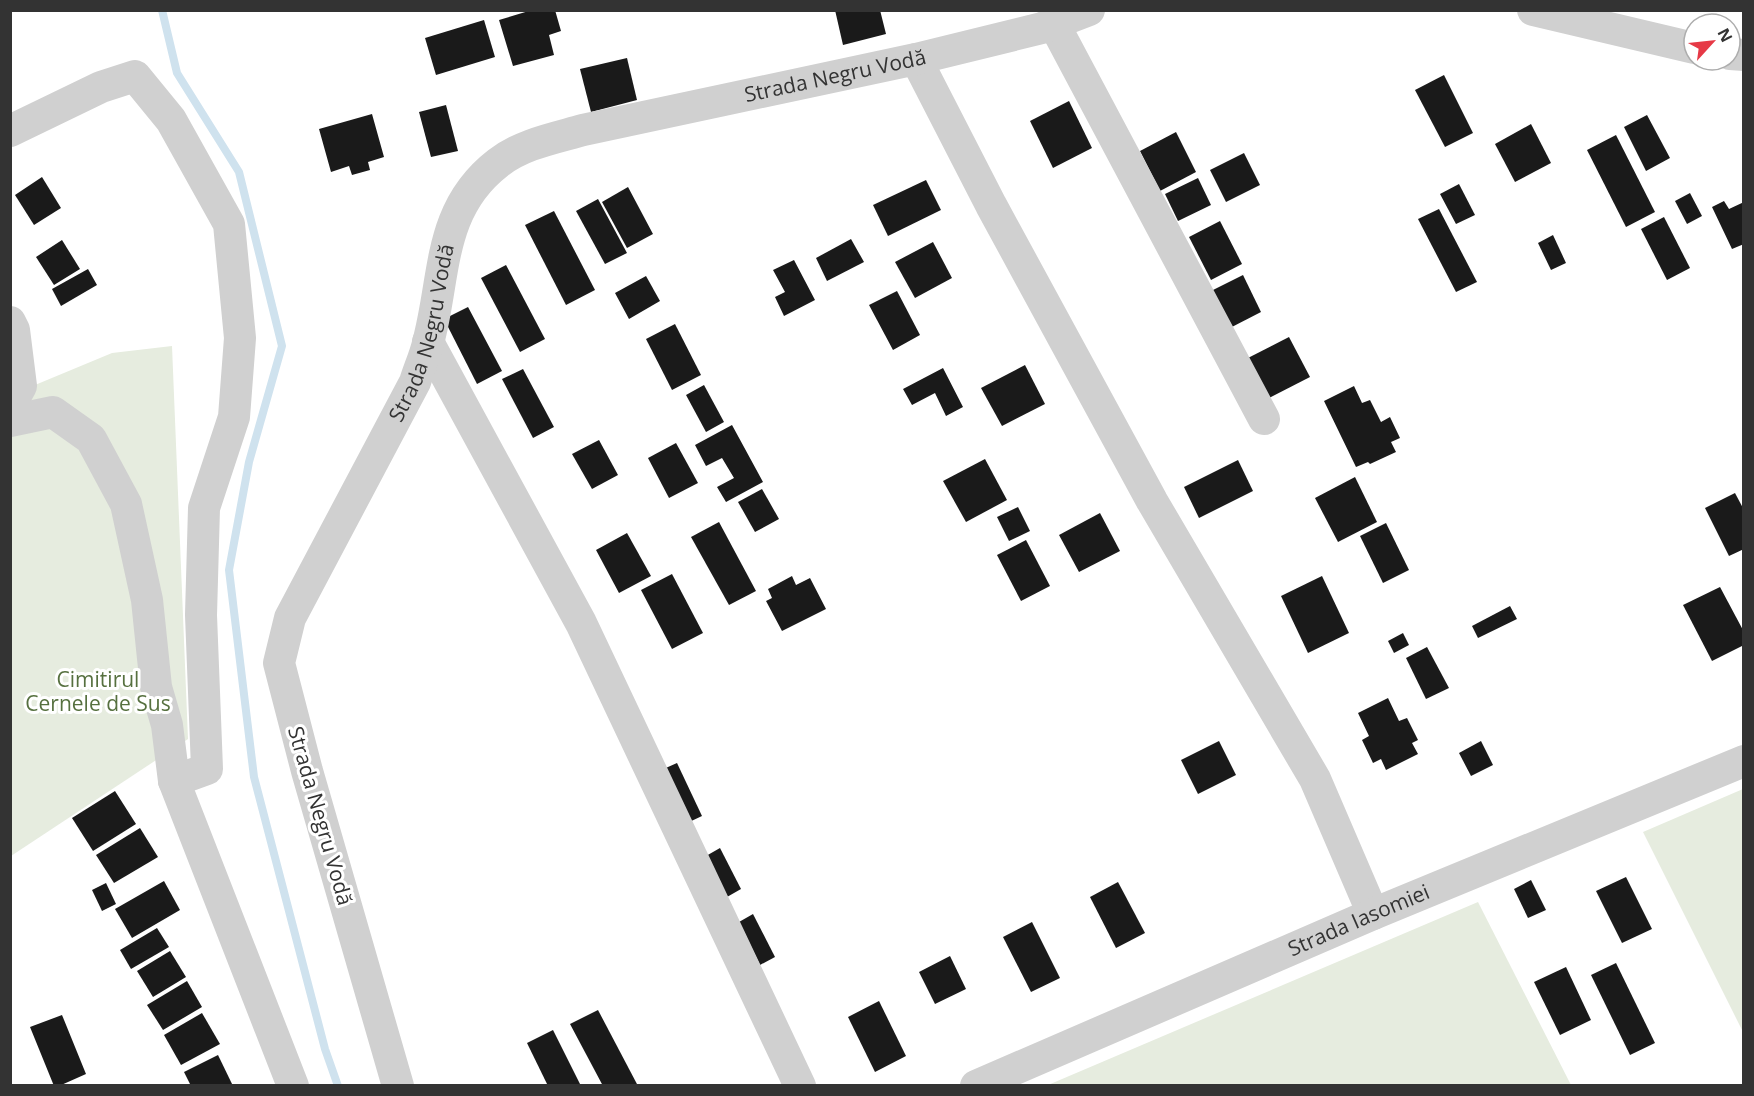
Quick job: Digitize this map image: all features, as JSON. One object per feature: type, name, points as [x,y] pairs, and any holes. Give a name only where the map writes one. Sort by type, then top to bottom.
[{"type":"street","name":"Strada Negru Vodă","points":[[398,1086],[307,771],[279,663],[290,618],[415,382],[428,342],[445,247],[457,212],[473,188],[498,162],[533,144],[583,130],[916,59],[1054,24],[1089,10]]},
{"type":"street","points":[[1533,10],[1682,45]]},
{"type":"street","points":[[1054,24],[1264,420]]},
{"type":"street","points":[[916,59],[991,206],[1152,501],[1315,779],[1373,914]]},
{"type":"street","points":[[10,131],[101,87],[135,76],[171,120],[229,224],[240,338],[234,417],[204,508],[201,615],[207,769],[174,781]]},
{"type":"street","points":[[10,322],[14,330],[21,386],[10,406]]},
{"type":"street","points":[[428,342],[581,623],[800,1086]]},
{"type":"street","points":[[10,421],[53,412],[91,439],[126,504],[147,600],[156,687],[167,725],[174,781],[293,1086]]},
{"type":"street","name":"Strada Iasomiei","points":[[976,1086],[1373,914],[1743,761]]},
{"type":"green space","name":"Cimitirul Cernele de Sus","points":[[172,346],[188,739],[11,856],[11,416],[35,385],[112,353]]},
{"type":"green space","points":[[1743,789],[1743,1032],[1643,832]]},
{"type":"green space","points":[[1478,902],[1571,1085],[1048,1085]]},
{"type":"building","points":[[532,10],[555,10],[561,31],[549,35],[554,55],[513,66],[499,20]]},
{"type":"building","points":[[835,10],[880,10],[886,34],[843,45]]},
{"type":"building","points":[[484,20],[495,57],[436,75],[425,38]]},
{"type":"building","points":[[627,58],[637,100],[591,112],[580,69]]},
{"type":"building","points":[[1444,75],[1473,133],[1445,147],[1415,90]]},
{"type":"building","points":[[1069,101],[1092,148],[1053,168],[1030,121]]},
{"type":"building","points":[[446,105],[458,151],[431,157],[419,112]]},
{"type":"building","points":[[372,114],[384,157],[368,162],[370,170],[352,175],[349,166],[331,172],[319,129]]},
{"type":"building","points":[[1647,115],[1670,158],[1646,171],[1624,127]]},
{"type":"building","points":[[1531,124],[1551,163],[1515,182],[1495,144]]},
{"type":"building","points":[[1176,132],[1196,172],[1160,191],[1140,151]]},
{"type":"building","points":[[1616,135],[1655,212],[1626,227],[1587,150]]},
{"type":"building","points":[[1244,153],[1260,185],[1226,202],[1210,170]]},
{"type":"building","points":[[42,177],[61,208],[34,225],[15,195]]},
{"type":"building","points":[[1198,178],[1211,205],[1178,221],[1165,194]]},
{"type":"building","points":[[926,180],[941,210],[888,236],[873,205]]},
{"type":"building","points":[[1459,184],[1475,215],[1456,224],[1440,194]]},
{"type":"building","points":[[628,187],[653,234],[627,248],[602,202]]},
{"type":"building","points":[[1690,193],[1702,216],[1687,224],[1675,201]]},
{"type":"building","points":[[598,199],[627,253],[605,264],[576,211]]},
{"type":"building","points":[[1724,201],[1729,209],[1744,202],[1744,244],[1732,249],[1712,207]]},
{"type":"building","points":[[1439,209],[1477,282],[1456,292],[1418,219]]},
{"type":"building","points":[[554,211],[595,290],[566,305],[525,225]]},
{"type":"building","points":[[1664,217],[1690,268],[1667,280],[1641,229]]},
{"type":"building","points":[[1220,221],[1242,264],[1211,280],[1189,237]]},
{"type":"building","points":[[1553,235],[1566,263],[1551,270],[1538,243]]},
{"type":"building","points":[[851,239],[864,262],[827,281],[816,258]]},
{"type":"building","points":[[62,240],[80,269],[54,285],[36,257]]},
{"type":"building","points":[[933,242],[952,278],[915,298],[895,262]]},
{"type":"building","points":[[794,260],[815,300],[784,316],[775,297],[785,292],[773,270]]},
{"type":"building","points":[[506,265],[545,339],[520,352],[481,278]]},
{"type":"building","points":[[88,269],[97,285],[61,306],[52,289]]},
{"type":"building","points":[[1243,275],[1261,312],[1228,329],[1209,292]]},
{"type":"building","points":[[646,276],[660,301],[629,319],[615,293]]},
{"type":"building","points":[[897,291],[920,335],[893,350],[869,305]]},
{"type":"building","points":[[468,307],[502,371],[477,384],[444,319]]},
{"type":"building","points":[[675,324],[701,375],[672,390],[646,339]]},
{"type":"building","points":[[1289,337],[1310,377],[1265,400],[1244,360]]},
{"type":"building","points":[[1025,365],[1045,404],[1002,426],[981,388]]},
{"type":"building","points":[[943,368],[963,407],[946,416],[935,393],[912,405],[903,389]]},
{"type":"building","points":[[523,369],[554,427],[533,438],[502,379]]},
{"type":"building","points":[[704,385],[724,422],[706,432],[686,395]]},
{"type":"building","points":[[1354,386],[1362,403],[1370,400],[1381,422],[1390,417],[1400,438],[1391,442],[1396,452],[1370,464],[1368,462],[1356,467],[1324,401]]},
{"type":"building","points":[[732,425],[763,482],[726,502],[717,487],[734,478],[722,458],[706,466],[695,445]]},
{"type":"building","points":[[599,440],[618,475],[592,489],[572,454]]},
{"type":"building","points":[[676,443],[698,483],[669,498],[648,458]]},
{"type":"building","points":[[985,459],[1007,500],[966,522],[943,481]]},
{"type":"building","points":[[1238,460],[1253,491],[1199,518],[1184,487]]},
{"type":"building","points":[[1355,477],[1377,522],[1338,542],[1315,498]]},
{"type":"building","points":[[762,489],[779,519],[755,532],[738,502]]},
{"type":"building","points":[[1735,493],[1744,510],[1744,549],[1729,556],[1705,508]]},
{"type":"building","points":[[1018,507],[1030,531],[1009,541],[997,517]]},
{"type":"building","points":[[1100,513],[1120,551],[1079,572],[1059,535]]},
{"type":"building","points":[[719,522],[756,591],[729,605],[691,537]]},
{"type":"building","points":[[1386,523],[1409,570],[1383,583],[1360,536]]},
{"type":"building","points":[[627,533],[651,576],[619,593],[596,550]]},
{"type":"building","points":[[1026,540],[1050,586],[1021,601],[997,555]]},
{"type":"building","points":[[672,574],[703,633],[672,649],[641,590]]},
{"type":"building","points":[[792,576],[796,585],[810,578],[826,609],[782,631],[766,601],[772,598],[768,589]]},
{"type":"building","points":[[1322,576],[1349,633],[1308,653],[1281,596]]},
{"type":"building","points":[[1720,587],[1744,632],[1744,645],[1712,661],[1683,605]]},
{"type":"building","points":[[1510,606],[1517,619],[1478,638],[1472,626]]},
{"type":"building","points":[[1403,633],[1409,645],[1394,653],[1388,641]]},
{"type":"building","points":[[1427,647],[1449,688],[1426,699],[1406,658]]},
{"type":"building","points":[[1388,698],[1399,721],[1407,718],[1418,740],[1412,743],[1418,754],[1386,770],[1381,759],[1373,763],[1362,740],[1369,736],[1358,713]]},
{"type":"building","points":[[1219,741],[1236,775],[1198,794],[1181,760]]},
{"type":"building","points":[[1481,741],[1493,765],[1471,776],[1459,753]]},
{"type":"building","points":[[677,763],[702,816],[685,824],[659,771]]},
{"type":"building","points":[[115,791],[136,824],[93,851],[72,818]]},
{"type":"building","points":[[140,828],[158,857],[114,883],[96,855]]},
{"type":"building","points":[[720,848],[741,889],[727,897],[706,856]]},
{"type":"building","points":[[1626,877],[1652,929],[1622,943],[1596,891]]},
{"type":"building","points":[[1531,880],[1546,910],[1528,918],[1514,889]]},
{"type":"building","points":[[164,881],[180,910],[132,938],[115,909]]},
{"type":"building","points":[[1118,882],[1145,933],[1116,948],[1090,897]]},
{"type":"building","points":[[106,883],[116,904],[102,911],[92,890]]},
{"type":"building","points":[[753,914],[775,957],[760,965],[739,922]]},
{"type":"building","points":[[1032,922],[1060,978],[1031,992],[1003,937]]},
{"type":"building","points":[[157,928],[169,947],[131,969],[120,950]]},
{"type":"building","points":[[170,951],[186,977],[153,997],[137,971]]},
{"type":"building","points":[[950,956],[966,989],[935,1004],[919,972]]},
{"type":"building","points":[[1616,963],[1655,1043],[1630,1055],[1591,975]]},
{"type":"building","points":[[1566,967],[1591,1020],[1560,1035],[1534,982]]},
{"type":"building","points":[[187,981],[202,1007],[163,1030],[147,1005]]},
{"type":"building","points":[[879,1001],[906,1056],[875,1072],[848,1017]]},
{"type":"building","points":[[598,1010],[638,1086],[603,1086],[570,1024]]},
{"type":"building","points":[[202,1013],[220,1044],[181,1065],[164,1035]]},
{"type":"building","points":[[62,1015],[86,1074],[54,1086],[30,1027]]},
{"type":"building","points":[[553,1030],[581,1086],[548,1086],[527,1043]]},
{"type":"building","points":[[218,1055],[233,1086],[191,1086],[184,1072]]},
{"type":"waterway","points":[[162,10],[177,73],[239,172],[282,346],[249,462],[229,570],[254,777],[325,1049],[338,1086]]}]
